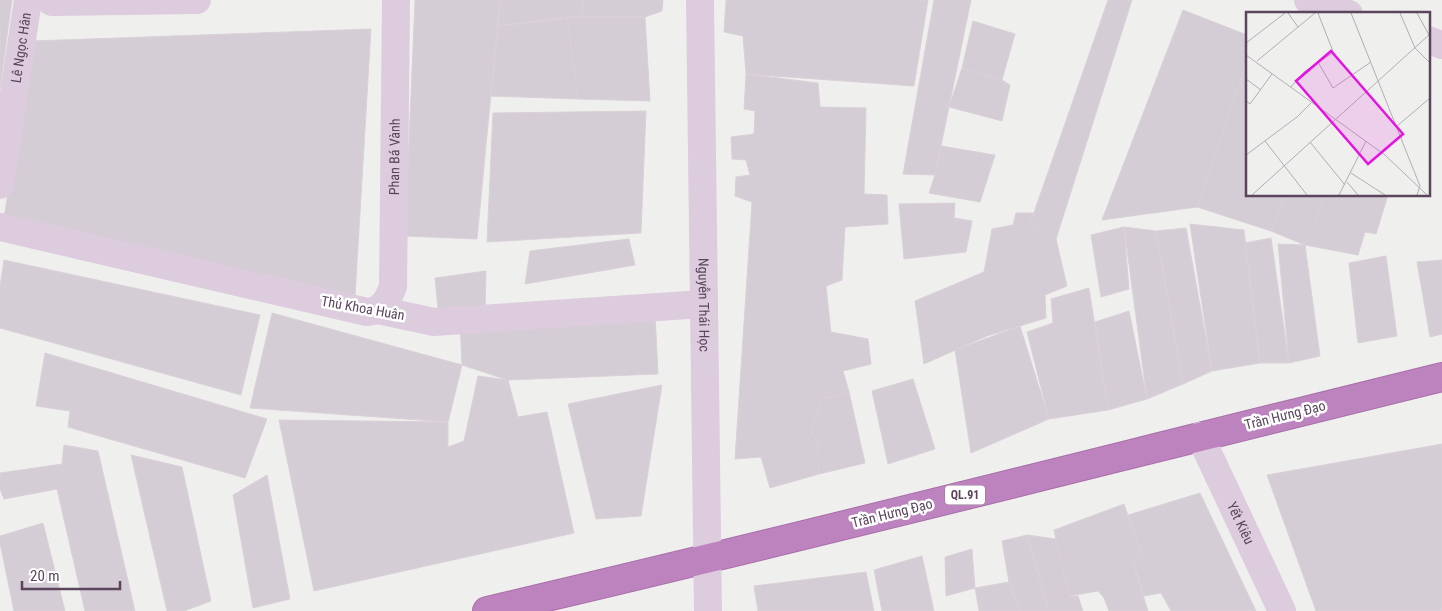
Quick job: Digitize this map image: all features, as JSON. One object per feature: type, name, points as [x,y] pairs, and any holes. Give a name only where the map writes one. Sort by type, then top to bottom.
[{"type":"highway","name":"Trần Hưng Đạo","points":[[487,611],[706,560],[1442,377]]},
{"type":"street","name":"Lê Ngọc Hân","points":[[0,185],[28,0]]},
{"type":"street","points":[[49,0],[52,2],[197,0]]},
{"type":"street","name":"Phan Bá Vành","points":[[378,310],[387,300],[393,287],[396,0]]},
{"type":"street","name":"Nguyễn Thái Học","points":[[700,0],[708,611]]},
{"type":"street","points":[[1309,0],[1343,12]]},
{"type":"street","points":[[1430,41],[1442,45]]},
{"type":"street","name":"Thủ Khoa Huân","points":[[0,227],[367,312],[378,310],[434,322],[703,304]]},
{"type":"street","name":"Yết Kiêu","points":[[1200,436],[1282,611]]},
{"type":"building","points":[[0,0],[12,0],[0,88]]},
{"type":"building","points":[[415,0],[500,0],[477,239],[405,236]]},
{"type":"building","points":[[500,0],[583,0],[582,17],[498,26]]},
{"type":"building","points":[[583,0],[663,0],[662,11],[645,17],[582,17]]},
{"type":"building","points":[[726,0],[928,0],[914,86],[746,74],[743,36],[724,32]]},
{"type":"building","points":[[934,0],[971,0],[935,175],[903,174]]},
{"type":"building","points":[[1108,0],[1132,0],[1056,239],[1030,224]]},
{"type":"building","points":[[1183,10],[1246,35],[1246,66],[1197,207],[1102,220]]},
{"type":"building","points":[[567,17],[645,17],[650,101],[578,99]]},
{"type":"building","points":[[567,17],[578,99],[491,96],[498,26]]},
{"type":"building","points":[[973,21],[1015,34],[1002,80],[962,68]]},
{"type":"building","points":[[371,29],[355,297],[4,218],[32,41]]},
{"type":"building","points":[[1246,66],[1246,196],[1285,196],[1271,231],[1197,207]]},
{"type":"building","points":[[962,68],[1002,80],[1010,85],[1002,121],[949,107]]},
{"type":"building","points":[[746,74],[818,83],[820,107],[866,108],[864,194],[887,195],[888,224],[845,227],[842,280],[826,286],[831,332],[868,339],[871,364],[843,371],[849,392],[822,399],[812,432],[818,445],[819,474],[770,488],[761,457],[735,459],[752,202],[735,196],[736,177],[750,175],[746,160],[732,159],[731,137],[754,134],[755,111],[744,109]]},
{"type":"building","points":[[646,111],[641,233],[487,242],[493,113]]},
{"type":"building","points":[[941,146],[995,155],[980,202],[929,193]]},
{"type":"building","points":[[1285,196],[1325,196],[1305,245],[1271,231]]},
{"type":"building","points":[[1325,196],[1388,196],[1376,234],[1365,232],[1358,255],[1305,245]]},
{"type":"building","points":[[955,203],[954,218],[972,221],[966,252],[904,259],[899,204]]},
{"type":"building","points":[[1016,213],[1034,213],[1030,224],[1056,239],[1067,286],[1045,295],[1046,318],[987,336],[924,364],[915,301],[984,272],[992,229],[1013,225]]},
{"type":"building","points":[[1190,224],[1244,230],[1260,363],[1212,371]]},
{"type":"building","points":[[1124,227],[1129,289],[1101,297],[1091,235]]},
{"type":"building","points":[[1124,227],[1156,231],[1183,384],[1147,399]]},
{"type":"building","points":[[1186,228],[1212,371],[1183,384],[1156,231]]},
{"type":"building","points":[[1271,238],[1289,363],[1260,363],[1245,243]]},
{"type":"building","points":[[629,239],[635,265],[525,284],[530,251]]},
{"type":"building","points":[[1278,244],[1305,245],[1320,356],[1289,363]]},
{"type":"building","points":[[1386,256],[1397,336],[1358,343],[1349,263]]},
{"type":"building","points":[[4,260],[260,315],[241,395],[0,328],[0,286]]},
{"type":"building","points":[[1442,260],[1442,334],[1430,337],[1417,262]]},
{"type":"building","points":[[486,271],[485,313],[439,320],[435,278]]},
{"type":"building","points":[[1089,288],[1108,410],[1049,419],[1027,332],[1053,323],[1051,299]]},
{"type":"building","points":[[1129,311],[1147,399],[1108,410],[1095,322]]},
{"type":"building","points":[[272,313],[462,365],[448,422],[250,408]]},
{"type":"building","points":[[655,313],[658,374],[508,380],[462,365],[460,321]]},
{"type":"building","points":[[1020,326],[1049,419],[971,453],[955,350]]},
{"type":"building","points":[[45,353],[267,419],[245,478],[68,427],[70,411],[36,406]]},
{"type":"building","points":[[478,376],[508,380],[518,417],[547,412],[574,533],[314,591],[279,420],[448,422],[448,447],[464,441]]},
{"type":"building","points":[[913,379],[935,449],[888,464],[872,391]]},
{"type":"building","points":[[662,385],[641,516],[596,519],[568,404]]},
{"type":"building","points":[[849,392],[865,463],[819,474],[818,445],[812,432],[822,399]]},
{"type":"building","points":[[1442,444],[1442,611],[1316,611],[1267,475]]},
{"type":"building","points":[[64,445],[98,451],[135,611],[85,611],[57,489],[4,499],[0,489],[0,473],[62,464]]},
{"type":"building","points":[[131,455],[182,467],[211,601],[184,611],[167,611]]},
{"type":"building","points":[[267,475],[290,599],[253,608],[233,495]]},
{"type":"building","points":[[1200,493],[1256,611],[1171,611],[1161,593],[1144,596],[1132,560],[1142,556],[1128,515]]},
{"type":"building","points":[[1124,504],[1142,556],[1132,560],[1148,611],[1109,611],[1104,598],[1098,591],[1069,596],[1056,539],[1054,530]]},
{"type":"building","points":[[43,523],[65,611],[14,611],[0,536]]},
{"type":"building","points":[[1027,535],[1049,611],[1020,611],[1009,582],[1002,541]]},
{"type":"building","points":[[1027,535],[1056,539],[1069,596],[1078,596],[1083,611],[1049,611]]},
{"type":"building","points":[[972,549],[975,588],[946,596],[945,557]]},
{"type":"building","points":[[922,556],[934,611],[882,611],[874,570]]},
{"type":"building","points":[[866,572],[874,611],[758,611],[754,586]]},
{"type":"building","points":[[1009,582],[1020,611],[979,611],[975,588]]}]
